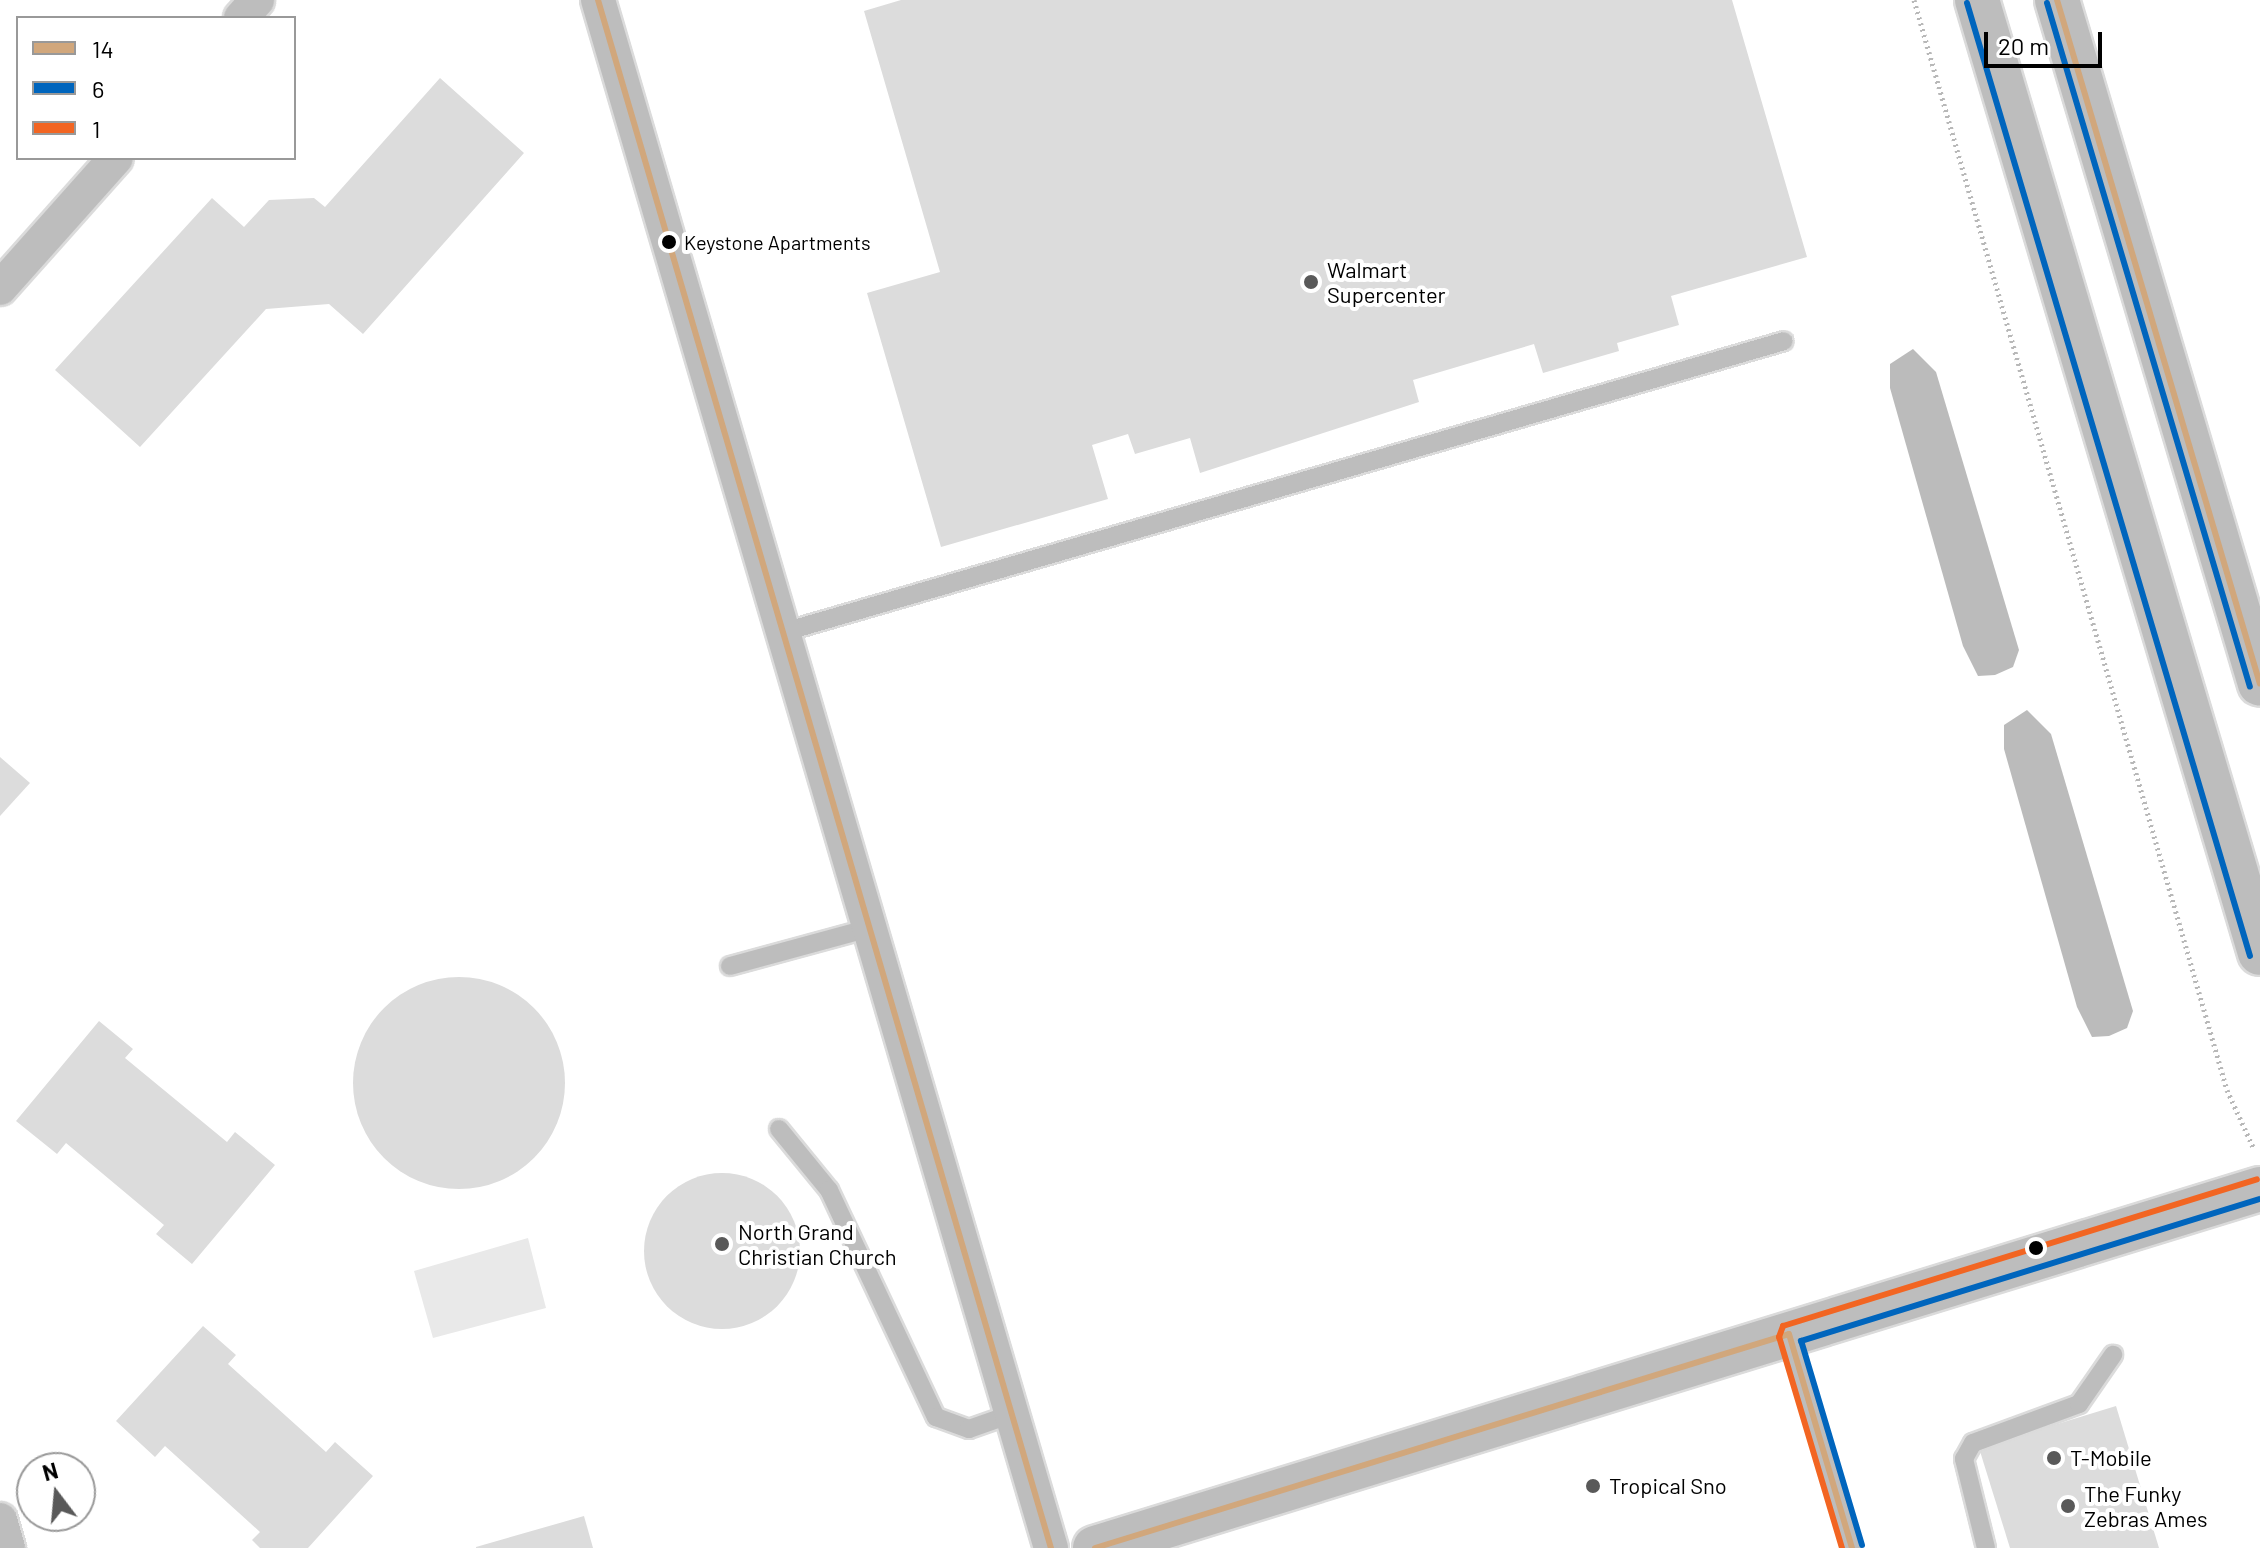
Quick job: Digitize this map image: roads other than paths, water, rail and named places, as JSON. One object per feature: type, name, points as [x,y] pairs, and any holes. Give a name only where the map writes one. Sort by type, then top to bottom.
[{"type":"main road","points":[[1977,0],[2260,953]]},
{"type":"main road","points":[[2057,0],[2260,684]]},
{"type":"main road","points":[[1095,1548],[2260,1189]]},
{"type":"street","points":[[243,16],[257,0]]},
{"type":"street","points":[[598,0],[1051,1548]]},
{"type":"street","points":[[0,288],[114,160]]},
{"type":"street","points":[[0,1520],[8,1548]]},
{"type":"lane","points":[[784,632],[1784,341]]},
{"type":"lane","points":[[730,966],[870,928]]},
{"type":"lane","points":[[779,1129],[829,1190],[936,1417],[969,1429],[1012,1414]]},
{"type":"lane","points":[[1789,1334],[1852,1548]]},
{"type":"lane","points":[[1986,1548],[1964,1459],[1973,1443],[2079,1404],[2113,1355]]},
{"type":"place","name":"Keystone Apartments","points":[[669,242]]},
{"type":"place","name":"Walmart Supercenter","points":[[1311,282]]},
{"type":"place","name":"North Grand Christian Church","points":[[722,1244]]},
{"type":"place","name":"T-Mobile","points":[[2054,1458]]},
{"type":"place","name":"Tropical Sno","points":[[1593,1486]]},
{"type":"place","name":"The Funky Zebras Ames","points":[[2068,1506]]}]
